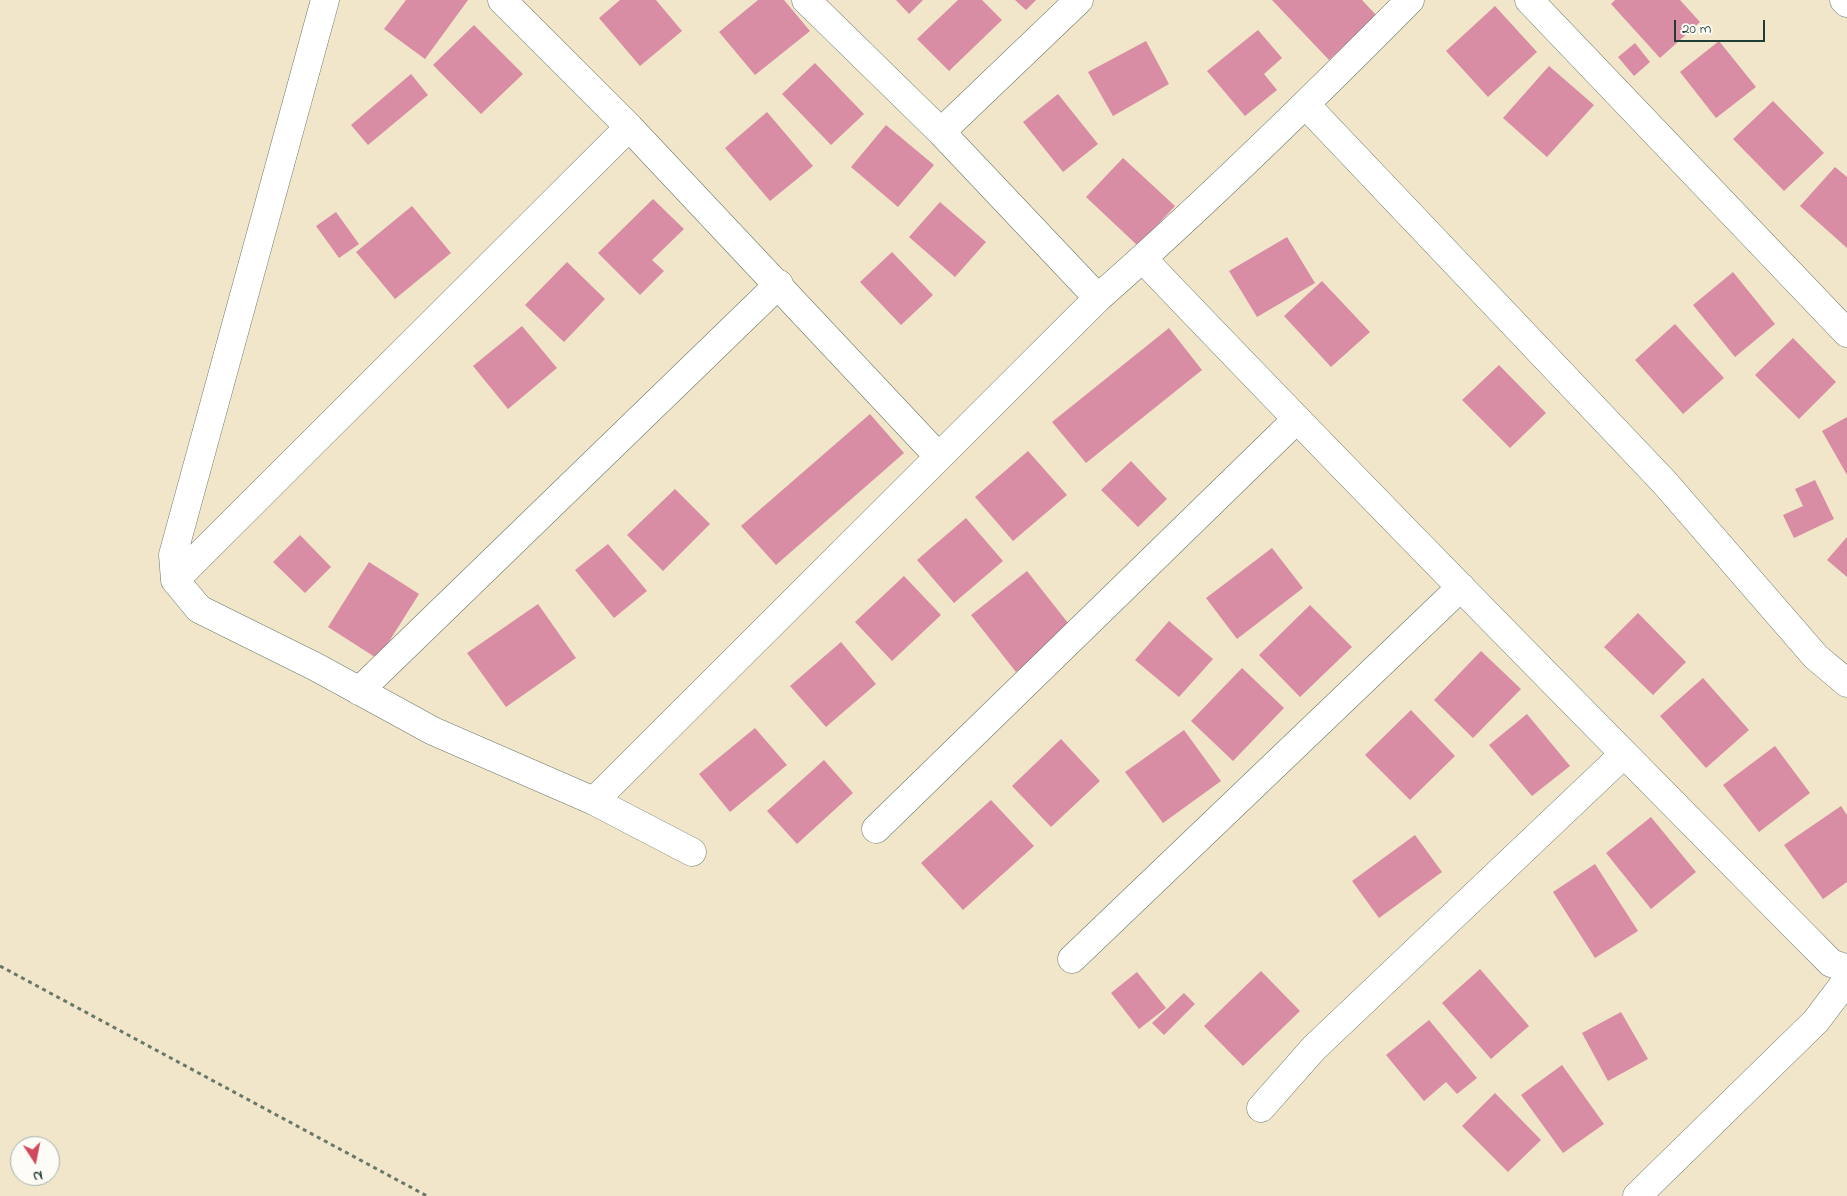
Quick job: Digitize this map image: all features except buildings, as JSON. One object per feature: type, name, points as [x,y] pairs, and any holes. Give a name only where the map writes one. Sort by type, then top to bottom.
[{"type":"street","points":[[325,0],[172,555],[175,580],[199,609],[316,667],[433,731],[594,801],[692,852]]},
{"type":"street","points":[[502,0],[630,127],[939,457]]},
{"type":"street","points":[[806,0],[941,132],[1098,298]]},
{"type":"street","points":[[941,132],[1079,0]]},
{"type":"street","points":[[594,801],[1098,298],[1143,259],[1306,105],[1410,0]]},
{"type":"street","points":[[1529,0],[1847,333]]},
{"type":"street","points":[[1844,0],[1847,3]]},
{"type":"street","points":[[1306,105],[1665,483],[1816,657],[1847,683]]},
{"type":"street","points":[[175,580],[630,127]]},
{"type":"street","points":[[1143,259],[1296,420],[1831,963],[1847,969]]},
{"type":"street","points":[[359,691],[779,284]]},
{"type":"street","points":[[876,829],[1296,420]]},
{"type":"street","points":[[1072,959],[1461,587]]},
{"type":"street","points":[[1261,1108],[1314,1048],[1624,754]]},
{"type":"street","points":[[1637,1196],[1816,1021],[1847,980]]},
{"type":"path","points":[[0,966],[427,1196]]}]
